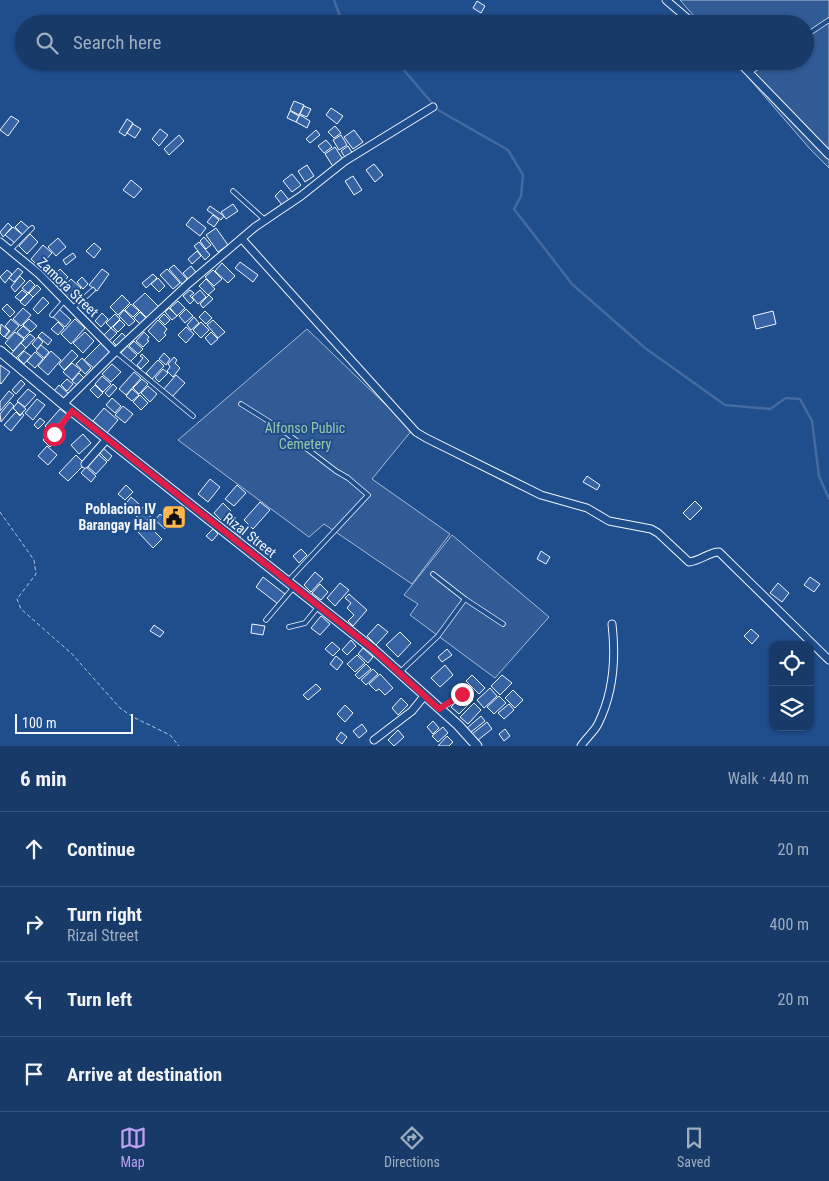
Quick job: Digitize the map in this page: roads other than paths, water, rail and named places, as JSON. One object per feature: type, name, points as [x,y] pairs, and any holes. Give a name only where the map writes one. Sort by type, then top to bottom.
[{"type":"street","points":[[666,0],[684,15]]},
{"type":"street","points":[[746,70],[829,155]]},
{"type":"street","points":[[63,404],[115,352],[188,284],[255,227],[301,196],[345,161],[433,107]]},
{"type":"street","points":[[242,239],[421,435],[541,495],[587,508],[609,521],[651,529],[658,533],[689,562],[696,561],[712,552],[720,552],[829,660]]},
{"type":"street","name":"Zamora Street","points":[[0,242],[39,274],[115,352]]},
{"type":"street","name":"Rizal Street","points":[[0,351],[63,404],[319,606],[399,672],[458,725],[477,746]]},
{"type":"street","points":[[85,464],[107,439]]},
{"type":"street","points":[[581,746],[597,726],[606,706],[614,667],[615,653],[612,624]]},
{"type":"street","points":[[374,740],[412,711],[425,695]]},
{"type":"lane","points":[[814,30],[829,20]]},
{"type":"lane","points":[[748,73],[753,70]]},
{"type":"lane","points":[[233,191],[266,221]]},
{"type":"lane","points":[[10,250],[32,228]]},
{"type":"lane","points":[[73,308],[94,290]]},
{"type":"lane","points":[[52,314],[65,300]]},
{"type":"lane","points":[[115,352],[193,416]]},
{"type":"lane","points":[[241,404],[281,429],[368,495],[290,585],[266,620]]},
{"type":"lane","points":[[54,434],[72,411]]},
{"type":"lane","points":[[433,574],[465,599],[503,624]]},
{"type":"lane","points":[[399,672],[438,636],[465,599]]},
{"type":"lane","points":[[290,627],[309,620],[319,606]]},
{"type":"lane","points":[[439,709],[455,700],[468,689]]},
{"type":"waterway","points":[[334,0],[340,15]]},
{"type":"waterway","points":[[404,70],[438,110],[508,150],[523,175],[521,196],[514,209],[572,284],[645,348],[725,405],[770,409],[786,398],[800,399],[812,421],[819,476],[829,499]]},
{"type":"place","name":"Poblacion IV Barangay Hall","points":[[174,517]]},
{"type":"park label","name":"Alfonso Public Cemetery","points":[[305,436]]}]
